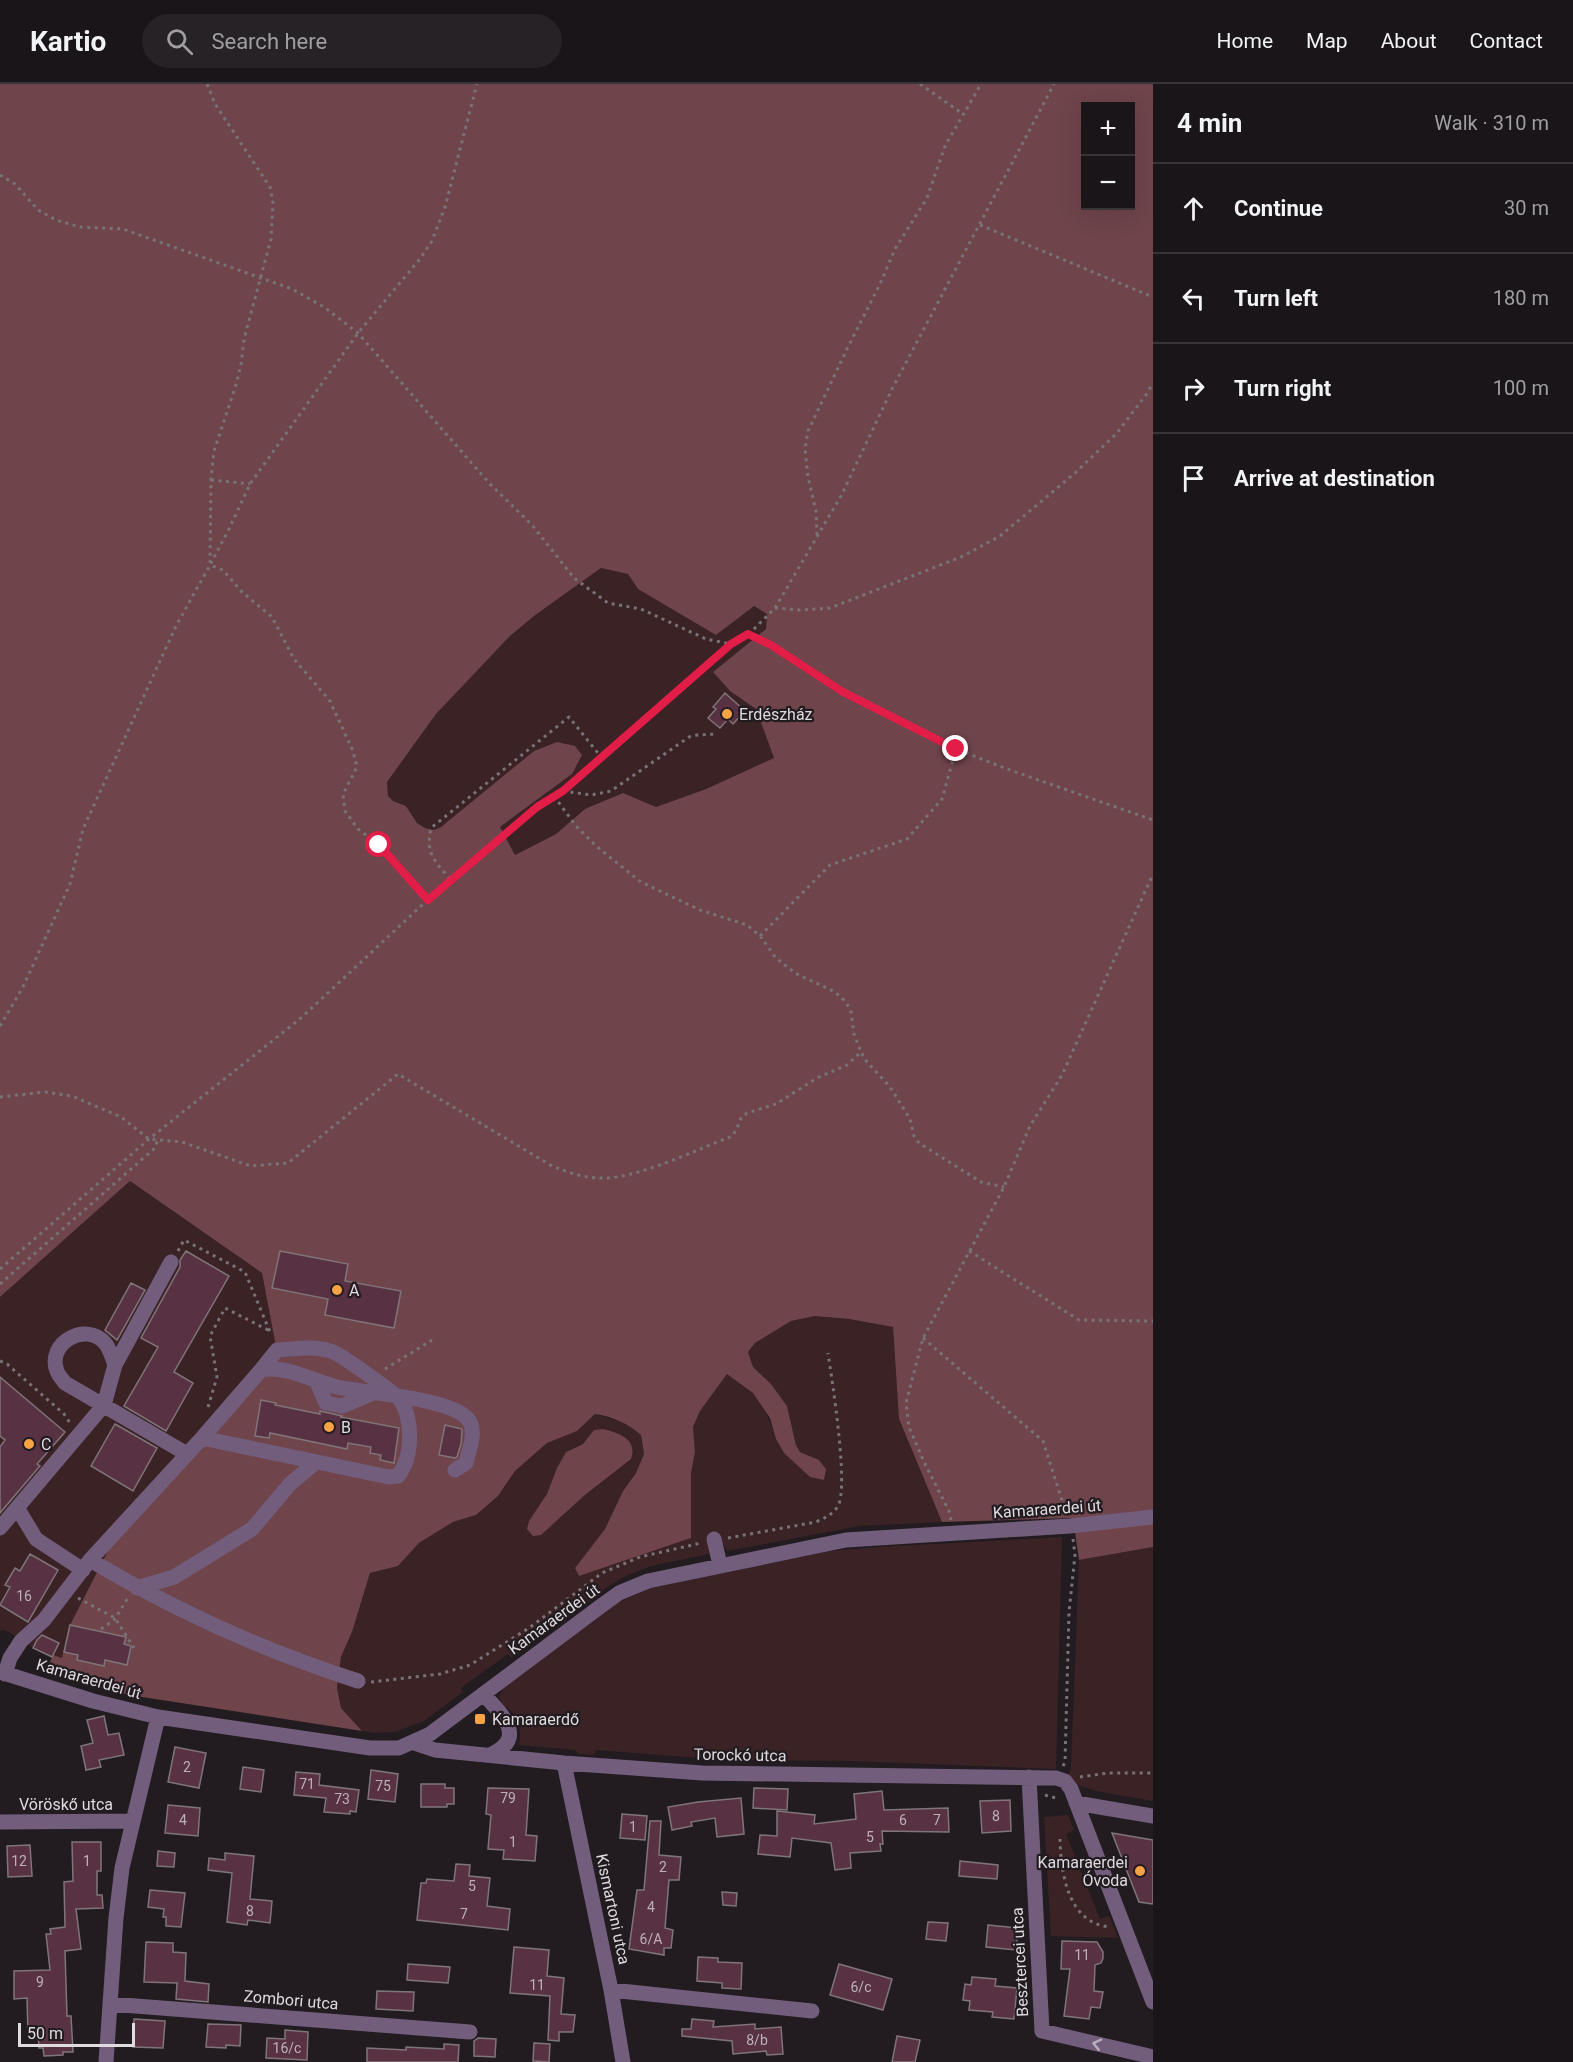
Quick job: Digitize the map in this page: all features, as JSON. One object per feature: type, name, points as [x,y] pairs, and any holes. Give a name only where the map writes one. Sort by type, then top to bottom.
[{"type":"street","points":[[0,1528],[104,1405],[115,1365],[171,1262]]},
{"type":"street","points":[[115,1365],[104,1341],[94,1336],[80,1334],[68,1338],[59,1346],[55,1358],[57,1371],[65,1383],[187,1454]]},
{"type":"street","points":[[2,1673],[21,1641],[44,1620],[86,1565],[204,1435],[277,1350],[315,1348],[334,1352],[400,1398],[408,1416],[409,1450],[405,1468],[398,1476],[389,1477],[204,1435]]},
{"type":"street","points":[[261,1370],[273,1368],[316,1380],[326,1403],[342,1406],[373,1393],[424,1401],[450,1408],[466,1417],[471,1424],[473,1434],[466,1463],[455,1470]]},
{"type":"street","points":[[136,1587],[174,1577],[252,1529],[290,1484],[316,1462]]},
{"type":"street","points":[[18,1509],[36,1539],[86,1565],[270,1650],[357,1681]]},
{"type":"street","name":"Kamaraerdei út","points":[[2,1673],[93,1701],[158,1717],[370,1748],[399,1748],[430,1734],[619,1593],[648,1581],[846,1540],[1070,1526],[1153,1517]]},
{"type":"street","points":[[714,1539],[720,1565]]},
{"type":"street","points":[[483,1694],[507,1720],[509,1733],[506,1744],[501,1750],[492,1754]]},
{"type":"street","points":[[106,2062],[116,1912],[122,1868],[158,1717]]},
{"type":"street","name":"Torockó utca","points":[[414,1743],[435,1750],[564,1763],[702,1773],[1030,1785],[1061,1780]]},
{"type":"street","name":"Kismartoni utca","points":[[564,1763],[611,1990],[623,2062]]},
{"type":"street","points":[[1061,1780],[1071,1789],[1153,2002]]},
{"type":"street","name":"Besztercei utca","points":[[1030,1785],[1042,2031],[1153,2056]]},
{"type":"street","points":[[1076,1803],[1153,1816]]},
{"type":"street","name":"Vöröskő utca","points":[[0,1822],[132,1821]]},
{"type":"street","points":[[611,1990],[812,2011]]},
{"type":"street","name":"Zombori utca","points":[[110,2004],[470,2032]]},
{"type":"path","points":[[207,84],[215,104],[270,187],[273,203],[273,222],[262,278],[244,339],[235,388],[214,451],[211,480],[210,565]]},
{"type":"path","points":[[0,1026],[22,989],[70,884],[83,830],[92,808],[176,626],[210,565],[250,484],[358,333],[432,241],[445,207],[477,84]]},
{"type":"path","points":[[920,84],[963,114]]},
{"type":"path","points":[[817,536],[816,511],[808,477],[805,449],[808,430],[895,249],[927,198],[945,146],[981,84]]},
{"type":"path","points":[[0,1269],[149,1139],[302,1018],[450,879],[537,807],[563,791],[731,644],[748,634],[775,608],[842,496],[893,387],[1054,84]]},
{"type":"path","points":[[0,175],[15,184],[38,210],[56,220],[80,227],[123,229],[292,289],[324,308],[358,333],[489,483],[532,525],[574,578],[608,603],[640,609],[706,639],[731,644]]},
{"type":"path","points":[[980,225],[1153,297]]},
{"type":"path","points":[[775,608],[800,610],[830,608],[961,557],[1000,536],[1075,473],[1116,434],[1153,383]]},
{"type":"path","points":[[211,480],[250,484]]},
{"type":"path","points":[[210,565],[223,570],[242,592],[272,617],[294,659],[330,701],[353,751],[357,767],[343,794],[345,811],[358,829],[379,845],[428,900]]},
{"type":"path","points":[[748,634],[771,645],[843,692],[956,749],[1153,820]]},
{"type":"path","points":[[450,879],[434,859],[427,843],[431,828],[569,717],[602,758]]},
{"type":"path","points":[[563,791],[591,795],[611,791],[688,737],[717,734]]},
{"type":"path","points":[[760,936],[830,865],[907,839],[942,799],[956,749]]},
{"type":"path","points":[[554,796],[576,826],[641,882],[700,910],[747,925],[760,936],[776,958],[795,973],[835,992],[846,1002],[851,1012],[854,1034],[861,1052],[890,1087],[910,1119],[914,1137],[981,1182],[1004,1186]]},
{"type":"path","points":[[954,1533],[949,1511],[909,1427],[906,1403],[923,1338],[1004,1186],[1030,1126],[1062,1076],[1153,874]]},
{"type":"path","points":[[0,1097],[45,1092],[72,1096],[121,1117],[149,1139],[182,1142],[251,1166],[288,1163],[398,1074],[552,1166],[577,1176],[606,1178],[637,1172],[730,1137],[736,1131],[741,1118],[747,1113],[776,1104],[817,1078],[847,1065],[861,1052]]},
{"type":"path","points":[[0,1284],[155,1148],[158,1140]]},
{"type":"path","points":[[171,1262],[184,1240],[245,1272],[277,1350]]},
{"type":"path","points":[[969,1251],[1078,1320],[1153,1322]]},
{"type":"path","points":[[204,1435],[205,1415],[217,1377],[210,1336],[225,1308],[270,1331]]},
{"type":"path","points":[[923,1338],[1043,1441],[1070,1526]]},
{"type":"path","points":[[371,1377],[399,1363],[432,1340]]},
{"type":"path","points":[[357,1681],[386,1681],[440,1674],[465,1668],[492,1653],[602,1573],[640,1557],[714,1539],[816,1522],[829,1516],[838,1506],[842,1491],[842,1471],[828,1353]]},
{"type":"path","points":[[0,1361],[7,1364],[64,1414],[76,1438]]},
{"type":"path","points":[[1075,1555],[1069,1612],[1065,1762],[1061,1780],[1088,1774],[1153,1773]]},
{"type":"path","points":[[101,1629],[115,1618],[136,1587]]},
{"type":"path","points":[[93,1605],[115,1618],[134,1648]]},
{"type":"path","points":[[1030,1785],[1076,1803]]},
{"type":"path","points":[[1060,1839],[1063,1880],[1079,1910],[1093,1921],[1105,1926],[1123,1922]]},
{"type":"shaded area","points":[[0,84],[1153,84],[1153,1547],[1079,1560],[1073,1518],[942,1522],[899,1419],[893,1327],[815,1316],[791,1321],[755,1343],[748,1352],[753,1367],[771,1384],[787,1406],[796,1445],[800,1452],[819,1460],[826,1469],[824,1480],[810,1477],[784,1453],[776,1439],[770,1418],[753,1393],[727,1374],[700,1411],[693,1427],[695,1452],[691,1473],[691,1538],[579,1576],[575,1568],[605,1529],[644,1454],[641,1435],[619,1421],[595,1414],[577,1431],[547,1443],[515,1471],[498,1496],[476,1515],[453,1522],[419,1543],[398,1566],[370,1573],[352,1632],[341,1657],[337,1688],[341,1708],[362,1731],[129,1695],[53,1675],[50,1662],[53,1655],[62,1658],[70,1625],[110,1547],[278,1357],[262,1273],[130,1181],[0,1297]],"holes":[[[601,568],[628,574],[638,589],[716,635],[754,606],[767,614],[766,629],[713,672],[730,691],[756,709],[774,758],[706,789],[656,807],[623,793],[585,809],[556,834],[515,855],[500,827],[572,774],[582,755],[575,746],[557,742],[534,751],[441,827],[434,830],[417,823],[406,806],[393,801],[388,796],[387,782],[436,714],[510,636]]]},
{"type":"shaded area","points":[[601,568],[628,574],[638,589],[754,606],[767,614],[766,629],[713,672],[730,691],[756,709],[774,758],[706,789],[656,807],[585,809],[556,834],[515,855],[500,827],[572,774],[434,830],[417,823],[406,806],[393,801],[388,796],[387,782],[436,714],[510,636]]},
{"type":"shaded area","points":[[130,1181],[262,1273],[279,1357],[61,1659],[39,1651],[4,1630],[0,1631],[0,1297]]},
{"type":"shaded area","points":[[815,1316],[893,1327],[899,1419],[942,1522],[860,1526],[727,1551],[721,1541],[710,1543],[709,1554],[651,1566],[612,1584],[511,1658],[508,1654],[461,1688],[463,1692],[424,1721],[395,1732],[362,1731],[341,1708],[337,1688],[341,1657],[352,1632],[370,1573],[398,1566],[419,1543],[453,1522],[476,1515],[498,1496],[515,1471],[548,1442],[577,1430],[595,1414],[629,1424],[641,1435],[644,1454],[605,1529],[575,1568],[579,1575],[691,1538],[691,1473],[695,1452],[693,1427],[700,1411],[727,1374],[754,1394],[767,1415],[784,1453],[819,1460],[800,1452],[796,1445],[787,1406],[771,1384],[753,1367],[748,1352],[755,1343],[791,1321]],"holes":[[[594,1430],[609,1430],[620,1435],[631,1459],[585,1495],[558,1520],[529,1521],[548,1494],[568,1450],[583,1444]]]},
{"type":"shaded area","points":[[603,1429],[626,1438],[632,1446],[631,1459],[585,1495],[541,1535],[533,1536],[527,1529],[529,1521],[547,1494],[566,1452],[583,1444],[594,1430]]},
{"type":"shaded area","points":[[1062,1537],[1056,1769],[850,1761],[725,1760],[596,1750],[594,1755],[579,1754],[575,1750],[519,1745],[518,1723],[499,1696],[505,1686],[619,1602],[651,1588],[830,1551]]},
{"type":"shaded area","points":[[1153,1547],[1153,1801],[1096,1791],[1065,1781],[1071,1768],[1079,1560]]},
{"type":"shaded area","points":[[1068,1815],[1074,1830],[1066,1834],[1100,1919],[1109,1916],[1118,1938],[1051,1936],[1044,1817]]},
{"type":"building","name":"Erdészház","points":[[725,693],[745,711],[733,724],[728,719],[720,728],[708,718],[716,709],[713,707]]},
{"type":"building","points":[[186,1251],[229,1276],[174,1372],[193,1383],[166,1431],[124,1406],[158,1347],[141,1338],[180,1267],[180,1260]]},
{"type":"building","name":"A","points":[[280,1251],[348,1264],[345,1281],[401,1291],[394,1328],[325,1315],[328,1299],[272,1288]]},
{"type":"building","points":[[131,1283],[145,1290],[117,1340],[105,1330]]},
{"type":"building","name":"C","points":[[0,1377],[65,1432],[37,1464],[40,1466],[0,1513],[0,1447],[5,1440],[0,1436]]},
{"type":"building","points":[[261,1400],[276,1403],[275,1405],[320,1414],[320,1411],[399,1428],[394,1463],[380,1460],[381,1455],[370,1453],[371,1447],[348,1443],[347,1449],[270,1433],[269,1438],[255,1436]]},
{"type":"building","points":[[115,1424],[157,1448],[133,1491],[91,1466]]},
{"type":"building","points":[[445,1425],[462,1429],[461,1444],[455,1458],[439,1455]]},
{"type":"building","points":[[30,1554],[58,1570],[28,1622],[0,1605],[10,1587],[5,1585],[15,1568],[20,1571]]},
{"type":"building","points":[[70,1625],[126,1637],[124,1644],[131,1646],[127,1665],[105,1660],[104,1666],[77,1660],[78,1655],[64,1652]]},
{"type":"building","points":[[42,1635],[59,1643],[52,1657],[33,1648]]},
{"type":"building","points":[[104,1716],[108,1735],[119,1733],[124,1755],[99,1760],[101,1767],[86,1770],[81,1746],[93,1743],[87,1720]]},
{"type":"building","points":[[175,1747],[206,1753],[199,1788],[168,1782]]},
{"type":"building","points":[[243,1767],[264,1770],[261,1792],[240,1789]]},
{"type":"building","points":[[371,1770],[398,1774],[395,1802],[368,1799]]},
{"type":"building","points":[[296,1772],[320,1774],[319,1785],[359,1790],[356,1812],[350,1811],[350,1814],[324,1812],[326,1798],[294,1795]]},
{"type":"building","points":[[421,1784],[445,1784],[445,1788],[454,1788],[454,1804],[447,1804],[447,1807],[421,1807]]},
{"type":"building","points":[[488,1788],[529,1789],[526,1835],[537,1836],[535,1861],[503,1859],[504,1850],[488,1849],[491,1815],[486,1814]]},
{"type":"building","points":[[754,1788],[788,1789],[787,1810],[753,1808]]},
{"type":"building","points":[[882,1791],[884,1810],[948,1808],[949,1832],[882,1831],[881,1851],[850,1853],[851,1868],[835,1870],[831,1843],[792,1838],[790,1857],[758,1854],[760,1835],[777,1836],[777,1811],[815,1815],[814,1824],[856,1819],[854,1794]]},
{"type":"building","points":[[741,1798],[744,1834],[717,1837],[715,1818],[691,1822],[692,1826],[672,1830],[668,1807]]},
{"type":"building","points":[[1010,1800],[1011,1831],[982,1833],[980,1801]]},
{"type":"building","points":[[168,1805],[200,1808],[198,1836],[165,1833]]},
{"type":"building","points":[[622,1814],[647,1816],[645,1840],[620,1838]]},
{"type":"building","points":[[650,1821],[661,1821],[659,1855],[681,1857],[679,1880],[669,1880],[665,1928],[673,1930],[671,1948],[664,1948],[664,1955],[629,1949],[637,1890],[644,1890]]},
{"type":"building","name":"Kamaraerdei Óvoda","points":[[1112,1833],[1153,1840],[1153,1904],[1139,1902]]},
{"type":"building","points":[[72,1842],[101,1842],[101,1871],[97,1871],[97,1895],[102,1895],[103,1908],[76,1909],[81,1949],[65,1951],[67,2016],[71,2016],[73,2052],[44,2056],[43,2048],[39,2048],[38,2033],[28,2034],[27,1998],[14,1999],[14,1971],[50,1970],[46,1934],[51,1934],[50,1929],[65,1927],[64,1882],[73,1881]]},
{"type":"building","points":[[30,1845],[32,1876],[8,1877],[7,1846]]},
{"type":"building","points":[[158,1851],[175,1853],[174,1867],[157,1866]]},
{"type":"building","points":[[225,1853],[254,1856],[250,1899],[272,1901],[270,1923],[248,1920],[247,1925],[227,1922],[232,1873],[208,1870],[209,1858],[225,1860]]},
{"type":"building","points":[[960,1861],[998,1865],[997,1879],[959,1876]]},
{"type":"building","points":[[456,1864],[470,1865],[469,1876],[490,1878],[487,1906],[510,1909],[508,1930],[417,1920],[421,1883],[426,1883],[427,1879],[454,1881]]},
{"type":"building","points":[[150,1890],[185,1893],[181,1927],[166,1926],[166,1917],[163,1917],[164,1909],[148,1907]]},
{"type":"building","points":[[722,1892],[737,1893],[736,1906],[723,1905]]},
{"type":"building","points":[[928,1922],[948,1923],[946,1941],[926,1939]]},
{"type":"building","points":[[988,1925],[1018,1928],[1016,1950],[986,1947]]},
{"type":"building","points":[[1062,1941],[1097,1942],[1103,1952],[1101,1963],[1095,1965],[1094,1991],[1103,1992],[1100,2008],[1091,2007],[1089,2019],[1064,2016],[1070,1969],[1061,1969]]},
{"type":"building","points":[[146,1942],[173,1943],[173,1952],[186,1953],[185,1981],[209,1984],[208,2002],[176,1999],[177,1983],[144,1982]]},
{"type":"building","points":[[514,1947],[549,1950],[547,1976],[564,1978],[561,2014],[575,2015],[573,2032],[559,2032],[559,2041],[548,2040],[550,1996],[510,1993]]},
{"type":"building","points":[[698,1957],[718,1958],[718,1962],[742,1963],[741,1989],[722,1988],[722,1983],[697,1981]]},
{"type":"building","points":[[408,1964],[450,1967],[448,1983],[407,1980]]},
{"type":"building","points":[[839,1964],[892,1979],[883,2010],[830,1995]]},
{"type":"building","points":[[972,1977],[996,1979],[995,1986],[1017,1988],[1014,2019],[992,2017],[993,2012],[969,2010],[970,2001],[963,2000],[965,1984],[971,1985]]},
{"type":"building","points":[[377,1991],[414,1992],[413,2011],[376,2009]]},
{"type":"building","points":[[134,2019],[165,2021],[163,2048],[133,2047]]},
{"type":"building","points":[[692,2019],[714,2021],[713,2027],[755,2024],[755,2029],[781,2027],[783,2054],[767,2055],[766,2051],[733,2054],[732,2041],[682,2036],[682,2029],[691,2029]]},
{"type":"building","points":[[208,2024],[241,2025],[240,2046],[206,2047]]},
{"type":"building","points":[[285,2030],[308,2032],[307,2060],[266,2058],[267,2038],[285,2039]]},
{"type":"building","points":[[897,2036],[920,2040],[915,2062],[892,2062]]},
{"type":"building","points":[[478,2038],[496,2039],[495,2057],[474,2056],[474,2041]]},
{"type":"building","points":[[534,2043],[550,2044],[549,2062],[533,2061]]},
{"type":"building","points":[[444,2044],[459,2045],[458,2062],[367,2062],[367,2048],[444,2049]]},
{"type":"place","name":"Erdészház","points":[[727,714]]},
{"type":"place","name":"A","points":[[337,1290]]},
{"type":"place","name":"B","points":[[329,1427]]},
{"type":"place","name":"C","points":[[29,1444]]},
{"type":"place","name":"Kamaraerdő","points":[[480,1719]]},
{"type":"place","name":"Kamaraerdei Óvoda","points":[[1140,1871]]},
{"type":"route","points":[[379,845],[428,900],[537,807],[563,791],[731,644],[748,634],[771,645],[843,692],[956,749]]}]
